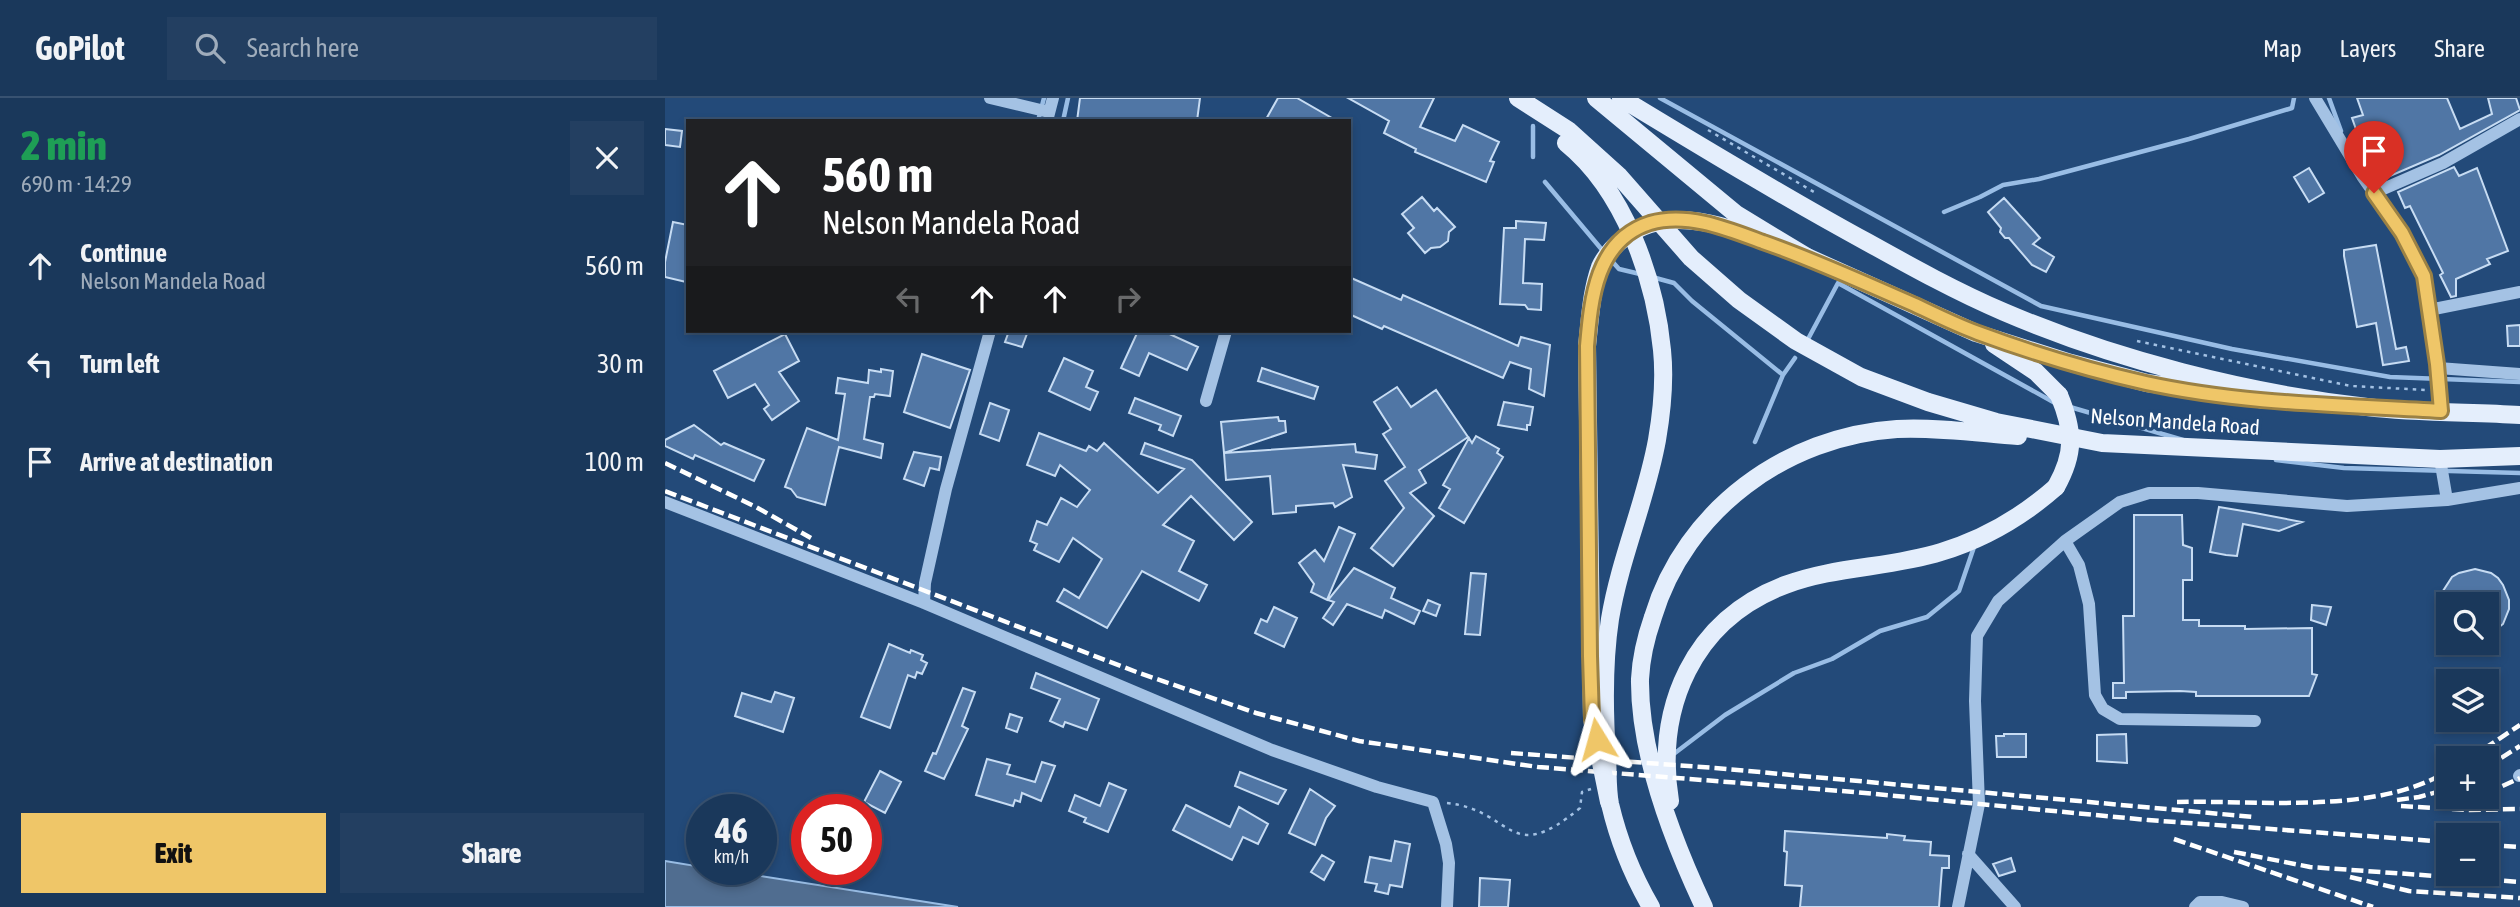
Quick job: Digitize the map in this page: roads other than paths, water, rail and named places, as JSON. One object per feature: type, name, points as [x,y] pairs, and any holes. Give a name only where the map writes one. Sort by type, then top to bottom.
[{"type":"main road","points":[[1505,98],[1574,150],[1609,192],[1644,262],[1662,350],[1663,393],[1657,440],[1621,566],[1609,630],[1604,678],[1609,802]]},
{"type":"main road","name":"Nelson Mandela Road","points":[[1518,98],[1568,130],[1619,176],[1691,258],[1738,300],[1796,341],[1861,377],[1928,402],[1996,422],[2102,443],[2440,459],[2520,456]]},
{"type":"main road","points":[[1596,98],[1736,214],[1807,257]]},
{"type":"main road","name":"Nelson Mandela Road","points":[[1621,98],[1787,198],[1916,269],[2004,312],[2152,363],[2255,388],[2368,407],[2520,415]]},
{"type":"main road","points":[[1651,907],[1609,802],[1592,719],[1587,346],[1590,314],[1601,265],[1616,244],[1629,234],[1649,223],[1674,219],[1712,225],[1807,257],[1976,333],[2071,363],[2147,383],[2238,398],[2368,407]]},
{"type":"main road","points":[[1677,840],[1669,794],[1667,748],[1671,720],[1686,670],[1703,644],[1723,622],[1749,603],[1785,585],[1938,553],[1977,540],[2011,522],[2039,502],[2056,487],[2065,472],[2071,436],[2069,418],[2059,396],[2036,372],[1976,333]]},
{"type":"main road","points":[[1705,906],[1677,840],[1652,768],[1643,721],[1640,678],[1644,644],[1659,597],[1681,554],[1713,514],[1741,487],[1772,465],[1817,446],[1857,435],[1897,429],[2102,443]]},
{"type":"street","points":[[990,98],[1048,116],[1053,98]]},
{"type":"street","points":[[2315,98],[2402,233],[2424,276],[2438,368],[2441,411]]},
{"type":"street","points":[[2374,193],[2443,163],[2520,119]]},
{"type":"street","points":[[2429,310],[2520,292]]},
{"type":"street","points":[[924,603],[925,583],[946,489],[989,333]]},
{"type":"street","points":[[1206,401],[1225,333]]},
{"type":"street","points":[[2438,368],[2520,374]]},
{"type":"street","points":[[2440,459],[2447,500]]},
{"type":"street","points":[[1958,907],[1979,804],[1975,701],[1977,636],[1998,601],[2065,541],[2119,502],[2149,493],[2198,493],[2347,506],[2447,500],[2520,488]]},
{"type":"street","points":[[665,502],[924,603],[1272,751],[1377,787],[1433,802],[1449,863],[1447,907]]},
{"type":"street","points":[[2065,541],[2079,565],[2089,604],[2095,695],[2103,709],[2120,719],[2255,721]]},
{"type":"street","points":[[1968,854],[2015,907]]},
{"type":"street","points":[[2195,907],[2200,902],[2222,902],[2243,907]]},
{"type":"water","points":[[665,861],[686,864],[686,885],[777,885],[777,879],[791,881],[791,885],[818,885],[958,907],[665,907]]},
{"type":"waterway","points":[[1039,119],[1044,98]]},
{"type":"waterway","points":[[1063,119],[1068,98]]},
{"type":"waterway","points":[[1660,98],[2041,306],[2232,349],[2390,377],[2520,382]]},
{"type":"waterway","points":[[1944,212],[2003,185],[2039,179],[2292,108],[2294,98]]},
{"type":"waterway","points":[[2329,98],[2341,131]]},
{"type":"waterway","points":[[1533,126],[1533,157]]},
{"type":"waterway","points":[[2357,156],[2364,167]]},
{"type":"waterway","points":[[1545,182],[1603,251]]},
{"type":"waterway","points":[[1611,260],[1619,269],[1640,274]]},
{"type":"waterway","points":[[1652,277],[1674,283],[1692,301],[1783,375]]},
{"type":"waterway","points":[[1807,341],[1838,283],[2055,403]]},
{"type":"waterway","points":[[1755,442],[1783,375],[1795,358]]},
{"type":"waterway","points":[[2070,407],[2183,440]]},
{"type":"waterway","points":[[2276,460],[2344,468],[2520,473]]},
{"type":"waterway","points":[[1675,753],[1725,715],[1794,673],[1832,659],[1880,631],[1927,617],[1959,591],[1974,547]]},
{"type":"railway","points":[[665,463],[756,507],[811,538]]},
{"type":"railway","points":[[665,491],[1139,673],[1256,713],[1359,741],[1538,767],[1854,792],[2148,820],[2436,841]]},
{"type":"railway","points":[[2488,746],[2520,725]]},
{"type":"railway","points":[[2499,759],[2520,746]]},
{"type":"railway","points":[[1511,753],[1715,768],[2254,817]]},
{"type":"railway","points":[[2177,802],[2280,803],[2352,800],[2387,794],[2419,785],[2436,777]]},
{"type":"railway","points":[[2499,788],[2520,778]]},
{"type":"railway","points":[[2397,800],[2436,792]]},
{"type":"railway","points":[[2401,806],[2470,810],[2520,809]]},
{"type":"railway","points":[[2174,839],[2373,907]]},
{"type":"railway","points":[[2499,846],[2520,847]]},
{"type":"railway","points":[[2234,852],[2310,867],[2520,882]]},
{"type":"railway","points":[[2350,877],[2409,891],[2520,898]]}]
